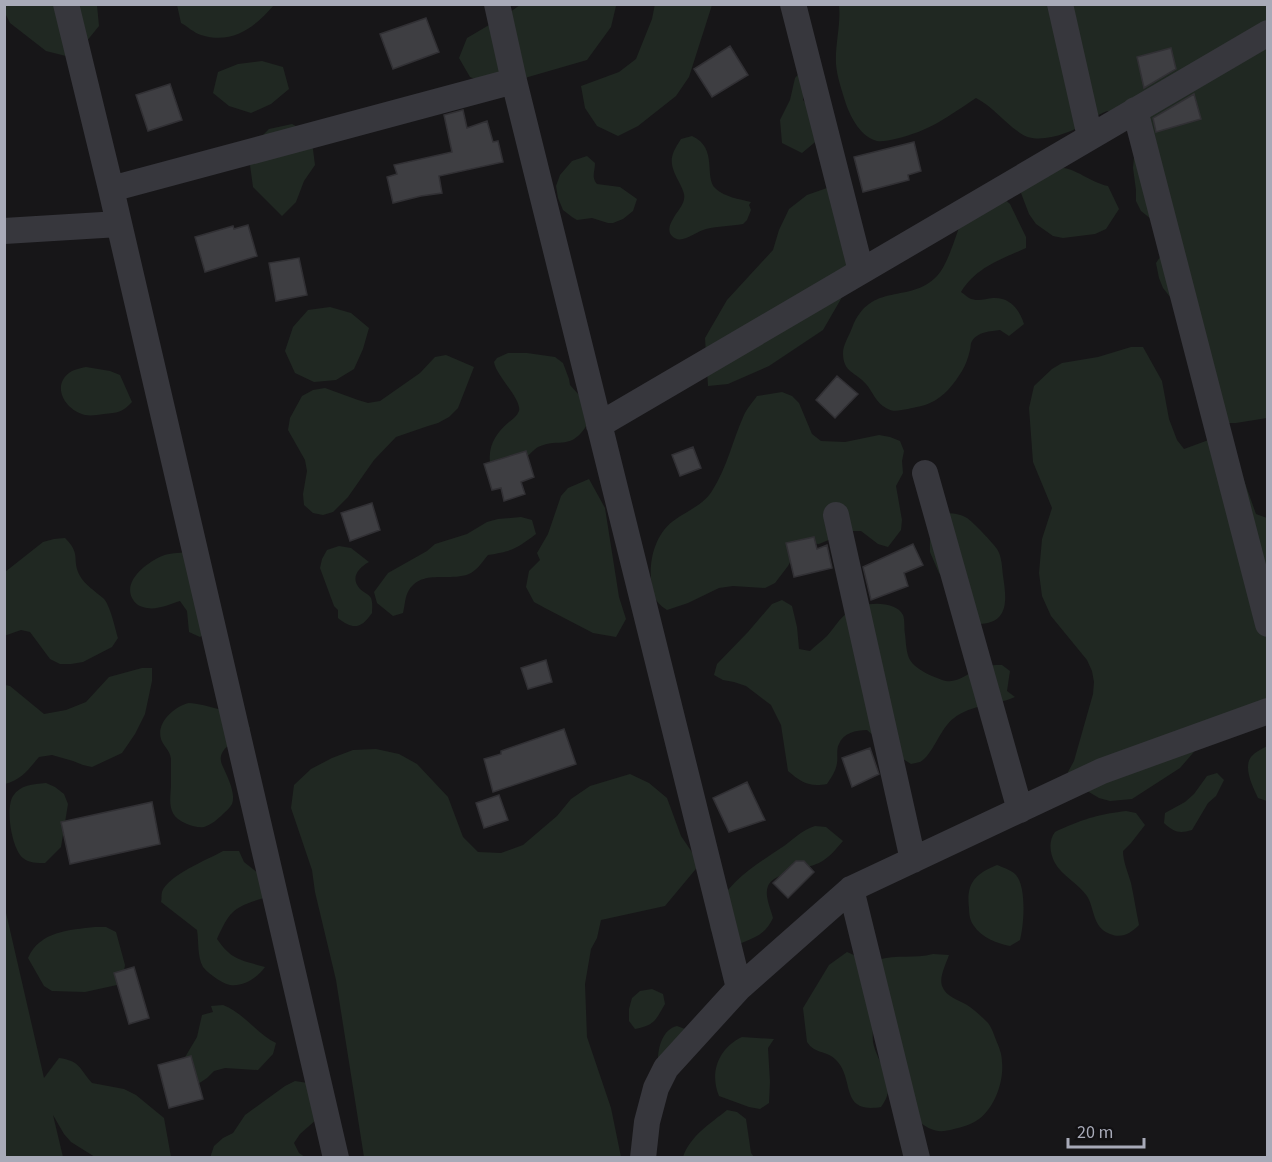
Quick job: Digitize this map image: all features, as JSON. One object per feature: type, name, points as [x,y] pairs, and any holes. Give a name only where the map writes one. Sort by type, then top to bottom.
[{"type":"street","points":[[66,4],[336,1158]]},
{"type":"street","points":[[497,4],[514,81],[739,988]]},
{"type":"street","points":[[793,4],[861,271]]},
{"type":"street","points":[[1060,4],[1090,136]]},
{"type":"street","points":[[599,425],[1268,33]]},
{"type":"street","points":[[111,189],[514,81]]},
{"type":"street","points":[[1135,110],[1268,624]]},
{"type":"street","points":[[4,231],[119,224]]},
{"type":"street","points":[[926,473],[1020,810]]},
{"type":"street","points":[[836,515],[914,860]]},
{"type":"street","points":[[643,1158],[647,1122],[656,1088],[666,1068],[739,988],[851,889],[1102,771],[1268,711]]},
{"type":"street","points":[[851,889],[917,1158]]},
{"type":"shaded area","points":[[177,4],[274,5],[251,27],[223,38],[201,35],[181,23]]},
{"type":"shaded area","points":[[655,4],[712,5],[689,77],[676,96],[638,126],[618,136],[597,126],[585,108],[581,86],[619,72],[636,59],[652,19]]},
{"type":"shaded area","points":[[4,5],[97,5],[99,26],[86,42],[66,56],[46,51],[10,23]]},
{"type":"shaded area","points":[[520,5],[616,6],[611,27],[587,60],[511,82],[489,85],[470,77],[459,58],[467,38]]},
{"type":"shaded area","points":[[839,5],[1267,5],[1267,418],[1224,423],[1204,410],[1197,401],[1185,316],[1163,288],[1156,263],[1162,254],[1151,219],[1141,211],[1136,201],[1133,168],[1135,146],[1139,134],[1117,115],[1107,111],[1080,127],[1054,137],[1027,137],[976,98],[938,123],[918,132],[886,141],[871,139],[854,121],[846,104],[839,79],[836,57]]},
{"type":"shaded area","points":[[262,61],[283,67],[289,89],[271,104],[251,113],[229,106],[213,93],[218,72],[238,64]]},
{"type":"shaded area","points":[[809,63],[803,100],[818,116],[820,138],[802,153],[782,143],[780,120],[790,100],[795,78]]},
{"type":"shaded area","points":[[292,124],[311,134],[315,165],[304,181],[296,202],[282,216],[253,187],[250,165],[254,144],[269,129]]},
{"type":"shaded area","points":[[692,136],[700,141],[708,155],[712,184],[728,196],[751,202],[749,205],[751,210],[743,224],[706,229],[684,239],[676,239],[669,230],[682,204],[684,194],[673,170],[672,156],[681,139]]},
{"type":"shaded area","points":[[587,156],[595,163],[594,177],[597,184],[620,187],[637,199],[633,211],[623,219],[613,223],[592,218],[577,220],[563,210],[556,186],[560,175],[572,161]]},
{"type":"shaded area","points":[[1057,167],[1071,170],[1108,186],[1119,209],[1106,229],[1095,234],[1063,238],[1053,236],[1036,224],[1029,214],[1021,193],[1027,182]]},
{"type":"shaded area","points":[[827,188],[849,204],[845,292],[823,330],[769,366],[728,384],[708,386],[705,338],[727,300],[773,250],[789,209],[807,195]]},
{"type":"shaded area","points":[[1001,196],[1010,204],[1026,237],[1026,248],[982,270],[967,283],[961,292],[975,300],[999,298],[1009,302],[1019,313],[1024,324],[1009,336],[1000,330],[984,332],[974,338],[962,371],[956,381],[940,397],[925,405],[900,410],[886,408],[866,384],[845,365],[843,350],[860,313],[880,298],[915,290],[937,276],[949,255],[964,214]]},
{"type":"shaded area","points":[[330,307],[351,313],[369,328],[354,369],[336,380],[314,382],[295,373],[285,351],[293,327],[308,310]]},
{"type":"shaded area","points":[[1131,347],[1143,347],[1162,381],[1169,419],[1177,440],[1184,449],[1214,438],[1241,472],[1256,514],[1267,518],[1267,702],[1199,746],[1180,768],[1132,799],[1110,801],[1099,798],[1072,782],[1068,772],[1074,761],[1093,694],[1094,682],[1087,660],[1051,616],[1042,596],[1039,573],[1042,539],[1052,508],[1033,462],[1029,408],[1034,386],[1062,363],[1098,357]]},
{"type":"shaded area","points":[[508,353],[555,357],[563,363],[570,385],[579,395],[588,423],[582,432],[571,441],[546,444],[520,460],[494,465],[490,462],[490,450],[494,439],[519,411],[517,400],[499,374],[494,362]]},
{"type":"shaded area","points":[[446,355],[474,367],[458,408],[438,423],[396,437],[374,460],[348,497],[333,512],[323,515],[313,513],[304,505],[303,494],[307,471],[305,460],[288,430],[290,418],[302,396],[313,390],[325,388],[368,403],[380,401],[420,373],[435,357]]},
{"type":"shaded area","points":[[86,367],[120,375],[132,402],[120,411],[94,415],[85,415],[71,408],[62,396],[62,383],[65,376],[72,371]]},
{"type":"shaded area","points":[[782,392],[792,396],[799,403],[812,434],[821,441],[845,442],[879,435],[900,441],[904,451],[903,473],[896,486],[902,520],[901,530],[888,547],[878,544],[861,531],[850,531],[819,544],[809,543],[799,546],[775,583],[765,588],[733,586],[719,588],[667,610],[654,597],[652,589],[651,562],[659,537],[669,524],[709,496],[722,473],[744,415],[757,396]]},
{"type":"shaded area","points":[[589,479],[605,508],[619,597],[626,619],[616,637],[593,633],[534,602],[526,587],[529,571],[540,560],[537,553],[548,534],[561,496],[568,488]]},
{"type":"shaded area","points":[[944,513],[967,518],[999,552],[1005,602],[1000,615],[995,620],[977,624],[954,588],[939,573],[930,552],[930,530]]},
{"type":"shaded area","points":[[521,517],[532,520],[536,534],[519,546],[509,551],[488,555],[471,573],[463,576],[422,579],[415,583],[408,592],[403,613],[393,616],[377,603],[374,592],[388,573],[435,544],[467,534],[487,522]]},
{"type":"shaded area","points":[[65,538],[75,553],[80,576],[108,605],[118,638],[112,647],[83,662],[71,664],[60,664],[50,659],[30,632],[21,630],[4,636],[5,572],[43,542]]},
{"type":"shaded area","points":[[339,546],[351,548],[369,562],[359,570],[356,581],[360,589],[371,598],[372,613],[364,622],[356,626],[348,625],[338,618],[338,610],[334,606],[320,568],[327,550]]},
{"type":"shaded area","points":[[186,552],[209,631],[200,637],[189,632],[187,611],[180,601],[160,607],[144,608],[135,602],[130,591],[138,572],[150,563],[165,555]]},
{"type":"shaded area","points":[[782,600],[792,606],[799,649],[810,651],[827,636],[845,614],[853,609],[869,604],[885,604],[893,606],[903,615],[908,654],[917,667],[937,678],[950,681],[982,667],[1002,665],[1010,671],[1007,691],[1015,697],[961,713],[949,722],[929,754],[918,763],[911,764],[892,752],[867,730],[850,733],[839,744],[836,766],[827,784],[806,783],[788,771],[781,725],[771,705],[746,686],[723,680],[714,675],[717,664],[772,604]]},
{"type":"shaded area","points":[[142,668],[152,668],[152,681],[145,714],[122,753],[92,767],[52,755],[39,757],[20,777],[5,784],[5,685],[10,686],[44,714],[66,710],[86,702],[109,677]]},
{"type":"shaded area","points":[[189,703],[232,714],[250,728],[248,733],[225,749],[221,756],[221,763],[232,791],[232,804],[217,820],[202,827],[187,824],[173,813],[170,803],[171,759],[160,733],[168,716]]},
{"type":"shaded area","points":[[1267,746],[1267,801],[1258,798],[1248,766],[1251,757]]},
{"type":"shaded area","points":[[376,749],[399,754],[417,764],[448,797],[463,837],[478,852],[501,853],[523,845],[557,816],[571,799],[590,786],[630,774],[649,783],[667,798],[681,836],[700,864],[665,906],[601,920],[597,938],[591,949],[585,984],[587,1037],[611,1108],[621,1157],[364,1157],[336,980],[312,870],[291,808],[294,785],[311,769],[353,750]]},
{"type":"shaded area","points":[[1217,773],[1224,780],[1216,796],[1208,803],[1192,830],[1177,831],[1164,823],[1165,813],[1185,802],[1207,776]]},
{"type":"shaded area","points":[[46,783],[64,794],[68,804],[61,847],[45,863],[33,862],[23,858],[13,838],[10,819],[11,802],[16,792],[23,787]]},
{"type":"shaded area","points":[[1126,811],[1136,813],[1145,825],[1123,851],[1139,925],[1129,933],[1118,936],[1100,927],[1087,896],[1061,872],[1055,863],[1051,843],[1055,832],[1068,826],[1096,816]]},
{"type":"shaded area","points":[[815,826],[826,827],[843,841],[819,863],[783,875],[771,882],[767,894],[773,918],[767,928],[759,935],[739,944],[716,936],[710,925],[713,914],[735,882],[802,832]]},
{"type":"shaded area","points":[[223,851],[239,851],[244,862],[263,877],[264,898],[234,911],[217,939],[233,956],[265,967],[250,980],[235,985],[217,979],[203,967],[197,930],[161,902],[162,892],[172,880],[189,868]]},
{"type":"shaded area","points":[[997,865],[1015,874],[1019,879],[1023,896],[1023,925],[1020,940],[1010,946],[985,937],[977,930],[970,915],[968,899],[971,886],[978,876]]},
{"type":"shaded area","points":[[4,904],[44,1078],[59,1058],[66,1059],[75,1063],[92,1083],[124,1089],[136,1095],[164,1118],[171,1157],[95,1157],[71,1142],[53,1115],[63,1157],[5,1157]]},
{"type":"shaded area","points":[[106,927],[116,932],[125,965],[123,977],[117,985],[85,992],[52,991],[44,986],[28,958],[33,949],[56,933]]},
{"type":"shaded area","points":[[847,952],[857,959],[874,1009],[873,1042],[888,1082],[886,1098],[881,1107],[868,1108],[853,1100],[845,1076],[835,1059],[814,1049],[807,1042],[803,1008],[829,965]]},
{"type":"shaded area","points":[[933,954],[949,955],[941,979],[944,990],[950,996],[972,1008],[987,1022],[993,1031],[1002,1059],[1002,1077],[990,1108],[970,1124],[943,1131],[929,1128],[916,1119],[878,960]]},
{"type":"shaded area","points":[[652,989],[663,994],[665,1004],[654,1021],[647,1026],[635,1029],[629,1021],[632,998],[640,991]]},
{"type":"shaded area","points":[[223,1005],[276,1043],[273,1054],[258,1070],[225,1068],[214,1071],[198,1084],[181,1064],[197,1037],[202,1015],[213,1012],[211,1006]]},
{"type":"shaded area","points":[[677,1026],[685,1029],[658,1060],[662,1039],[668,1031]]},
{"type":"shaded area","points":[[742,1037],[774,1039],[768,1048],[769,1103],[760,1109],[719,1096],[716,1087],[716,1070],[722,1054],[727,1047]]},
{"type":"shaded area","points":[[295,1081],[308,1083],[317,1119],[300,1134],[294,1143],[299,1153],[305,1157],[210,1158],[214,1146],[233,1133],[245,1115]]},
{"type":"shaded area","points":[[727,1110],[737,1112],[746,1119],[751,1153],[754,1157],[683,1157],[696,1136]]},
{"type":"building","points":[[426,18],[439,52],[393,69],[380,34]]},
{"type":"building","points":[[730,46],[748,75],[712,97],[694,69]]},
{"type":"building","points":[[1171,48],[1176,69],[1144,88],[1137,57]]},
{"type":"building","points":[[170,84],[182,120],[148,131],[136,95]]},
{"type":"building","points":[[1194,94],[1201,119],[1156,132],[1153,118]]},
{"type":"building","points":[[463,110],[467,128],[487,121],[493,142],[498,141],[503,162],[439,176],[442,193],[393,203],[387,177],[397,174],[394,165],[452,152],[444,115]]},
{"type":"building","points":[[914,142],[921,171],[908,175],[909,180],[863,192],[854,157]]},
{"type":"building","points":[[248,225],[257,256],[205,272],[195,237],[233,226],[234,229]]},
{"type":"building","points":[[299,258],[307,295],[276,301],[269,263]]},
{"type":"building","points":[[837,376],[858,394],[835,418],[816,400]]},
{"type":"building","points":[[693,447],[701,468],[680,476],[672,455]]},
{"type":"building","points":[[526,451],[534,477],[521,482],[525,494],[504,501],[501,488],[492,490],[484,464]]},
{"type":"building","points":[[372,503],[380,530],[350,541],[341,513]]},
{"type":"building","points":[[814,537],[817,549],[827,545],[832,568],[794,577],[786,543]]},
{"type":"building","points":[[913,544],[923,565],[904,573],[908,586],[871,600],[863,567]]},
{"type":"building","points":[[546,660],[552,682],[528,689],[521,668]]},
{"type":"building","points":[[564,729],[576,764],[493,792],[484,759]]},
{"type":"building","points":[[870,748],[879,774],[852,787],[842,758]]},
{"type":"building","points":[[747,782],[765,820],[729,832],[713,798]]},
{"type":"building","points":[[499,795],[508,820],[484,828],[476,803]]},
{"type":"building","points":[[152,802],[160,844],[70,864],[61,822]]},
{"type":"building","points":[[796,861],[804,861],[814,872],[788,898],[773,883]]},
{"type":"building","points":[[134,967],[149,1018],[129,1024],[114,973]]},
{"type":"building","points":[[191,1056],[203,1099],[169,1108],[158,1065]]}]
